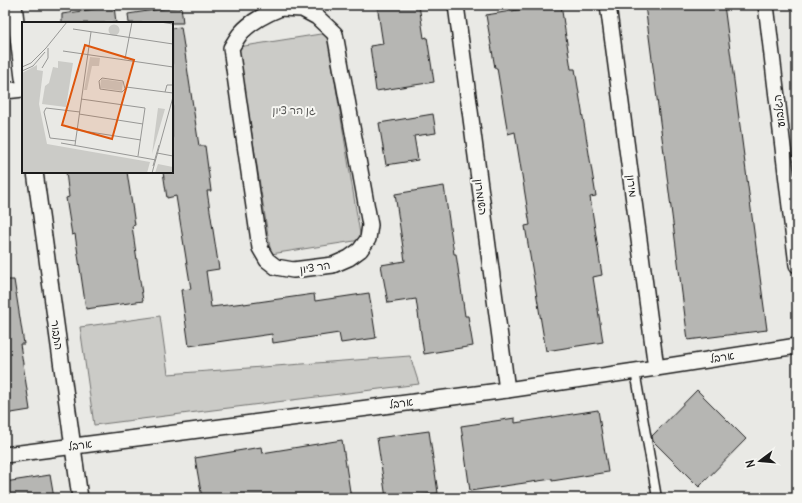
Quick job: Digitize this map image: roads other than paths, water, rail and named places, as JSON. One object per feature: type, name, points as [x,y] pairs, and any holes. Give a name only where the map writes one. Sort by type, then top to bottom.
[{"type":"street","points":[[14,5],[22,70]]},
{"type":"street","name":"השומרון","points":[[456,5],[507,390]]},
{"type":"street","name":"מירון","points":[[608,5],[656,368]]},
{"type":"street","name":"הגלבוע","points":[[766,5],[797,265]]},
{"type":"street","name":"הר ציון","points":[[281,6],[302,9],[317,17],[335,34],[370,225],[368,239],[360,250],[349,258],[333,265],[293,270],[276,267],[267,260],[260,248],[231,48],[240,34],[248,26],[261,16],[281,6]]},
{"type":"street","points":[[5,91],[22,89]]},
{"type":"street","name":"התבור","points":[[35,173],[80,498]]},
{"type":"street","name":"ארבל","points":[[5,455],[507,390],[797,346]]},
{"type":"lane","points":[[634,371],[657,498]]},
{"type":"park label","name":"גן הר ציון","points":[[294,110]]}]
